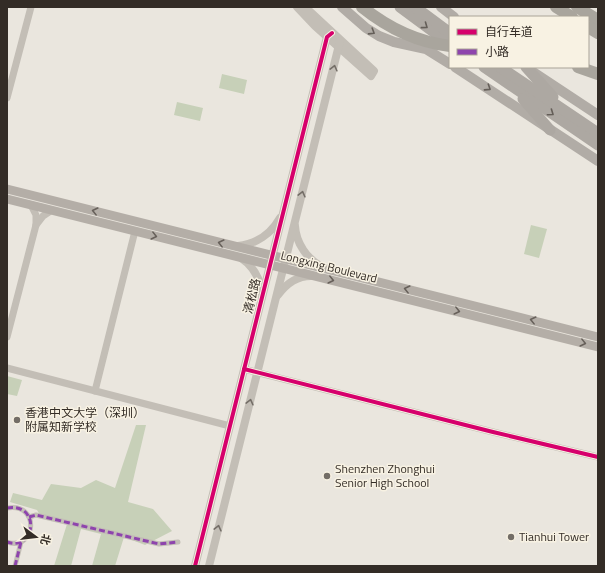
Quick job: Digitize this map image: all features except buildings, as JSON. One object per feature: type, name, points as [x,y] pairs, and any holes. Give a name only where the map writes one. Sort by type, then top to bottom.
[{"type":"highway","points":[[362,7],[385,24],[404,34],[420,40],[449,45]]},
{"type":"highway","points":[[400,7],[449,44]]},
{"type":"highway","points":[[415,7],[449,32]]},
{"type":"highway","points":[[556,7],[570,16]]},
{"type":"highway","points":[[578,7],[598,20]]},
{"type":"highway","points":[[589,28],[598,33]]},
{"type":"highway","points":[[485,68],[598,145]]},
{"type":"highway","points":[[501,68],[598,133]]},
{"type":"highway","points":[[527,68],[567,112]]},
{"type":"highway","points":[[581,68],[598,74]]},
{"type":"highway","points":[[510,85],[550,130]]},
{"type":"main road","points":[[342,7],[366,28],[379,36],[394,42],[426,49],[449,63]]},
{"type":"main road","points":[[441,7],[453,16]]},
{"type":"main road","points":[[457,68],[598,161]]},
{"type":"main road","points":[[528,68],[598,115]]},
{"type":"main road","name":"Longxing Boulevard","points":[[7,189],[598,337]]},
{"type":"main road","name":"Longxing Boulevard","points":[[7,199],[598,347]]},
{"type":"street","points":[[7,98],[31,7]]},
{"type":"street","points":[[209,566],[340,44],[296,7]]},
{"type":"street","points":[[305,7],[330,35]]},
{"type":"street","name":"清松路","points":[[195,566],[270,265],[330,35]]},
{"type":"street","points":[[7,337],[36,225],[36,215],[31,205]]},
{"type":"street","points":[[36,225],[43,216],[52,210]]},
{"type":"street","points":[[236,246],[246,245],[262,238],[271,231],[284,212]]},
{"type":"street","points":[[296,219],[296,234],[302,248],[312,261],[326,269]]},
{"type":"street","points":[[95,391],[135,231]]},
{"type":"street","points":[[238,257],[246,261],[254,272],[261,288],[262,298]]},
{"type":"street","points":[[276,298],[281,291],[293,281],[299,278],[314,276]]},
{"type":"street","points":[[7,368],[230,426]]},
{"type":"street","points":[[244,369],[598,457]]},
{"type":"street","points":[[7,508],[13,507],[25,511],[29,517],[31,528],[29,534],[21,542],[15,566]]},
{"type":"street","points":[[29,517],[36,515],[159,544],[178,542]]},
{"type":"street","points":[[7,542],[21,542]]},
{"type":"green space","points":[[222,74],[247,80],[244,94],[219,88]]},
{"type":"green space","points":[[177,102],[203,108],[200,121],[174,115]]},
{"type":"green space","points":[[531,225],[547,229],[539,258],[524,254]]},
{"type":"green space","points":[[7,376],[22,380],[17,396],[7,394]]},
{"type":"green space","points":[[136,425],[146,425],[128,502],[153,509],[172,531],[145,545],[124,537],[115,566],[92,566],[101,534],[81,529],[71,566],[54,566],[67,524],[41,517],[37,510],[10,502],[13,493],[42,500],[51,484],[81,488],[96,480],[115,488]]},
{"type":"marked path","points":[[7,508],[18,508],[25,512],[30,519],[31,526],[29,534],[24,540],[17,543],[7,542]]},
{"type":"marked path","points":[[29,517],[36,515],[159,544],[178,542]]},
{"type":"marked path","points":[[15,566],[21,542]]},
{"type":"cycle path","points":[[195,566],[327,37],[332,33]]},
{"type":"cycle path","points":[[244,369],[598,457]]},
{"type":"place","name":"香港中文大学（深圳） 附属知新学校","points":[[17,420]]},
{"type":"place","name":"Shenzhen Zhonghui Senior High School","points":[[327,476]]},
{"type":"place","name":"Tianhui Tower","points":[[511,537]]}]
